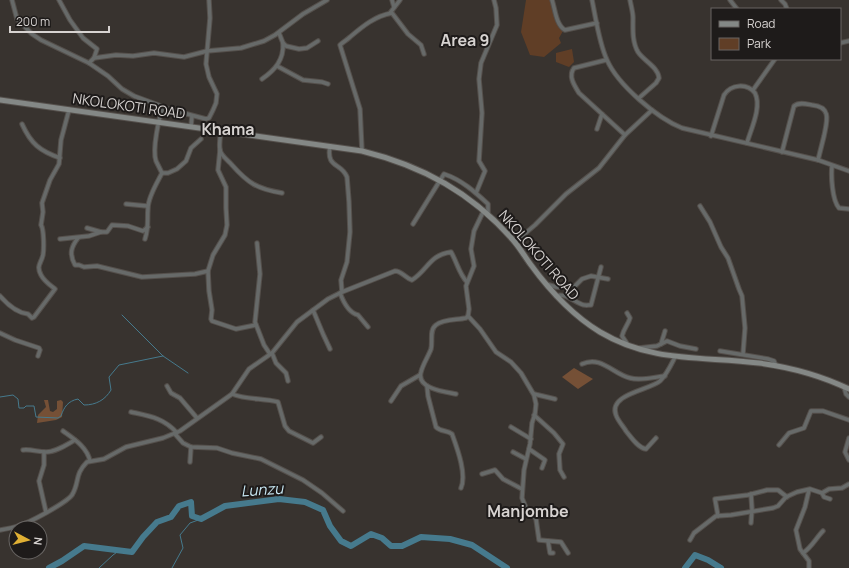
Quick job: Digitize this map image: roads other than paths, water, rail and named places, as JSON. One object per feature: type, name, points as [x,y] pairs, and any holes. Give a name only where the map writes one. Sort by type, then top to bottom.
[{"type":"main road","name":"NKOLOKOTI ROAD","points":[[0,100],[362,151],[409,165],[459,191],[486,212],[515,242],[545,284],[567,307],[590,326],[617,341],[648,352],[675,357],[748,362],[776,366],[812,376],[846,388]]},
{"type":"street","points":[[12,0],[17,19],[32,34],[50,45],[89,62],[122,89],[134,96],[163,107],[206,119],[208,118],[217,98],[217,90],[209,76],[206,64],[210,18],[209,0]]},
{"type":"street","points":[[59,0],[70,20],[84,38],[97,49],[94,58]]},
{"type":"street","points":[[392,0],[394,7]]},
{"type":"street","points":[[362,151],[360,109],[340,45],[361,27],[376,18],[390,13],[402,0]]},
{"type":"street","points":[[476,193],[484,171],[478,161],[482,113],[480,79],[481,63],[497,25],[494,0]]},
{"type":"street","points":[[552,0],[558,19],[565,30],[598,23]]},
{"type":"street","points":[[592,0],[606,60],[614,75],[652,110],[672,124],[711,136],[818,160],[849,171]]},
{"type":"street","points":[[630,0],[633,19],[632,32],[636,48],[657,71],[659,78],[656,83],[639,98]]},
{"type":"street","points":[[730,0],[736,8]]},
{"type":"street","points":[[89,62],[94,58],[116,55],[133,56],[154,53],[184,57],[207,51],[241,48],[264,41],[279,33],[303,14],[324,1]]},
{"type":"street","points":[[390,13],[393,13],[408,34],[421,45],[424,54]]},
{"type":"street","points":[[262,79],[278,66],[283,52],[283,44],[279,33]]},
{"type":"street","points":[[283,44],[286,46],[303,49],[318,41]]},
{"type":"street","points":[[606,60],[574,68],[572,71],[574,84],[579,93],[625,135]]},
{"type":"street","points":[[753,90],[774,60]]},
{"type":"street","points":[[278,66],[303,80],[328,84]]},
{"type":"street","points":[[711,136],[724,94],[727,90],[735,86],[745,87],[753,90],[757,95],[757,106],[747,143]]},
{"type":"street","points":[[782,152],[794,106],[799,103],[816,105],[824,109],[828,120],[818,160]]},
{"type":"street","points":[[145,239],[148,227],[144,207],[162,173],[156,156],[158,122],[163,107]]},
{"type":"street","points":[[0,296],[6,303],[23,313],[28,314],[32,318],[54,289],[43,279],[40,274],[39,264],[43,256],[43,227],[41,225],[43,212],[42,203],[50,180],[58,168],[61,140],[69,110]]},
{"type":"street","points":[[515,242],[535,225],[566,194],[599,168],[625,135],[652,110]]},
{"type":"street","points":[[597,129],[602,114]]},
{"type":"street","points":[[191,126],[192,116]]},
{"type":"street","points":[[22,124],[32,142],[46,152],[60,158]]},
{"type":"street","points":[[220,131],[218,170],[226,187],[227,225],[225,235],[213,255],[208,272],[212,310],[211,320],[236,329],[256,325]]},
{"type":"street","points":[[162,173],[168,173],[178,169],[186,161],[191,148],[200,139]]},
{"type":"street","points":[[330,146],[330,160],[345,173],[347,177],[350,202],[350,232],[347,262],[341,280],[341,293],[349,310],[358,315],[368,327]]},
{"type":"street","points":[[220,150],[248,181],[268,190],[282,193]]},
{"type":"street","points":[[832,166],[836,203],[839,208],[849,209]]},
{"type":"street","points":[[413,224],[443,175],[466,185],[488,204],[486,212],[474,231],[471,249],[474,266],[466,286],[469,308],[468,316],[480,329],[496,352],[511,362],[534,394],[536,404],[531,439],[526,459],[522,498],[526,508],[536,519],[539,540],[562,542],[568,553]]},
{"type":"street","points":[[126,204],[144,207]]},
{"type":"street","points":[[700,206],[710,222],[721,247],[728,258],[742,296],[745,328],[743,354]]},
{"type":"street","points":[[87,228],[107,232],[112,225],[128,226],[143,230],[148,227]]},
{"type":"street","points":[[60,239],[78,238],[101,232]]},
{"type":"street","points":[[78,238],[71,247],[70,251],[75,265],[84,267],[97,266],[142,277],[208,272]]},
{"type":"street","points":[[257,242],[260,274],[255,315],[256,325],[264,345],[271,353],[276,363],[286,373],[288,381]]},
{"type":"street","points":[[0,530],[24,524],[70,497],[73,492],[78,472],[90,461],[106,458],[126,448],[176,433],[232,394],[249,370],[271,353],[297,322],[328,299],[395,271],[401,272],[412,280],[433,259],[443,253],[451,252],[462,276],[467,282]]},
{"type":"street","points":[[556,296],[560,295],[569,298],[582,305],[591,305],[601,267]]},
{"type":"street","points":[[545,284],[556,287],[573,288],[582,279],[591,276],[608,279]]},
{"type":"street","points":[[313,310],[330,349]]},
{"type":"street","points":[[627,313],[630,318],[622,336],[629,346]]},
{"type":"street","points":[[391,401],[401,386],[420,375],[431,349],[432,330],[436,325],[449,320],[466,318],[468,316]]},
{"type":"street","points":[[661,344],[665,331]]},
{"type":"street","points":[[0,332],[15,340],[39,348],[40,350],[38,356]]},
{"type":"street","points":[[636,348],[657,346],[667,341],[680,346],[696,349]]},
{"type":"street","points":[[720,351],[743,354],[774,361],[776,366]]},
{"type":"street","points":[[656,438],[648,447],[644,449],[632,439],[615,412],[617,404],[623,397],[655,385],[665,376],[675,357]]},
{"type":"street","points":[[582,364],[588,361],[595,361],[609,367],[625,377],[637,379],[665,376]]},
{"type":"street","points":[[420,375],[427,386],[432,389],[456,394]]},
{"type":"street","points":[[167,386],[171,393],[180,398],[197,418]]},
{"type":"street","points":[[427,386],[436,427],[439,430],[452,434],[456,444],[464,474],[461,488]]},
{"type":"street","points":[[846,388],[846,394],[849,397]]},
{"type":"street","points":[[232,394],[243,398],[272,400],[278,402],[285,426],[289,431],[313,443],[321,437]]},
{"type":"street","points":[[534,394],[555,399]]},
{"type":"street","points":[[779,445],[789,433],[804,428],[810,411],[823,411],[849,420]]},
{"type":"street","points":[[131,412],[157,418],[169,425],[183,443],[191,447],[217,448],[228,452],[261,459],[303,480],[318,490],[343,511]]},
{"type":"street","points":[[534,415],[554,433],[563,444],[559,454],[560,470],[564,477]]},
{"type":"street","points":[[510,427],[531,439]]},
{"type":"street","points":[[63,431],[88,452],[90,461]]},
{"type":"street","points":[[849,438],[845,452],[849,460]]},
{"type":"street","points":[[23,450],[44,452],[53,451],[75,440]]},
{"type":"street","points":[[190,462],[191,447]]},
{"type":"street","points":[[529,449],[544,460],[542,468]]},
{"type":"street","points":[[44,452],[44,465],[39,481],[46,512]]},
{"type":"street","points":[[513,452],[526,459]]},
{"type":"street","points":[[482,474],[495,470],[503,479],[522,489]]},
{"type":"street","points":[[822,493],[829,489],[842,488],[849,484]]},
{"type":"street","points":[[718,516],[715,499],[751,494],[767,490],[778,490],[787,497]]},
{"type":"street","points":[[809,490],[804,512],[796,530],[800,549],[810,561],[809,568]]},
{"type":"street","points":[[690,540],[694,533],[713,518],[718,516],[752,512],[776,507],[787,497],[809,490],[822,493],[824,497],[830,499]]},
{"type":"street","points":[[751,494],[751,523]]},
{"type":"street","points":[[804,553],[810,548],[823,531]]},
{"type":"street","points":[[548,541],[550,553],[553,553]]},
{"type":"waterway","points":[[122,315],[163,356],[188,373]]},
{"type":"waterway","points":[[0,397],[13,395],[18,399],[19,408],[34,406],[36,417],[58,418],[61,416],[67,405],[72,401],[78,399],[84,405],[96,403],[106,397],[111,390],[109,377],[119,365],[163,356]]},
{"type":"waterway","name":"Lunzu","points":[[49,568],[84,546],[132,552],[157,522],[171,517],[179,506],[191,502],[192,516],[201,519],[225,506],[279,499],[305,502],[323,510],[330,526],[341,541],[351,546],[371,534],[382,538],[391,546],[402,546],[421,537],[450,539],[472,545],[507,568]]},
{"type":"waterway","points":[[172,568],[183,548],[180,535],[190,523],[201,519]]},
{"type":"waterway","points":[[99,568],[120,550]]},
{"type":"waterway","name":"Lunzu","points":[[685,568],[695,555],[708,560],[721,568]]},
{"type":"district","name":"Area 9","points":[[465,40]]},
{"type":"district","name":"Khama","points":[[228,129]]},
{"type":"district","name":"Manjombe","points":[[528,511]]}]
